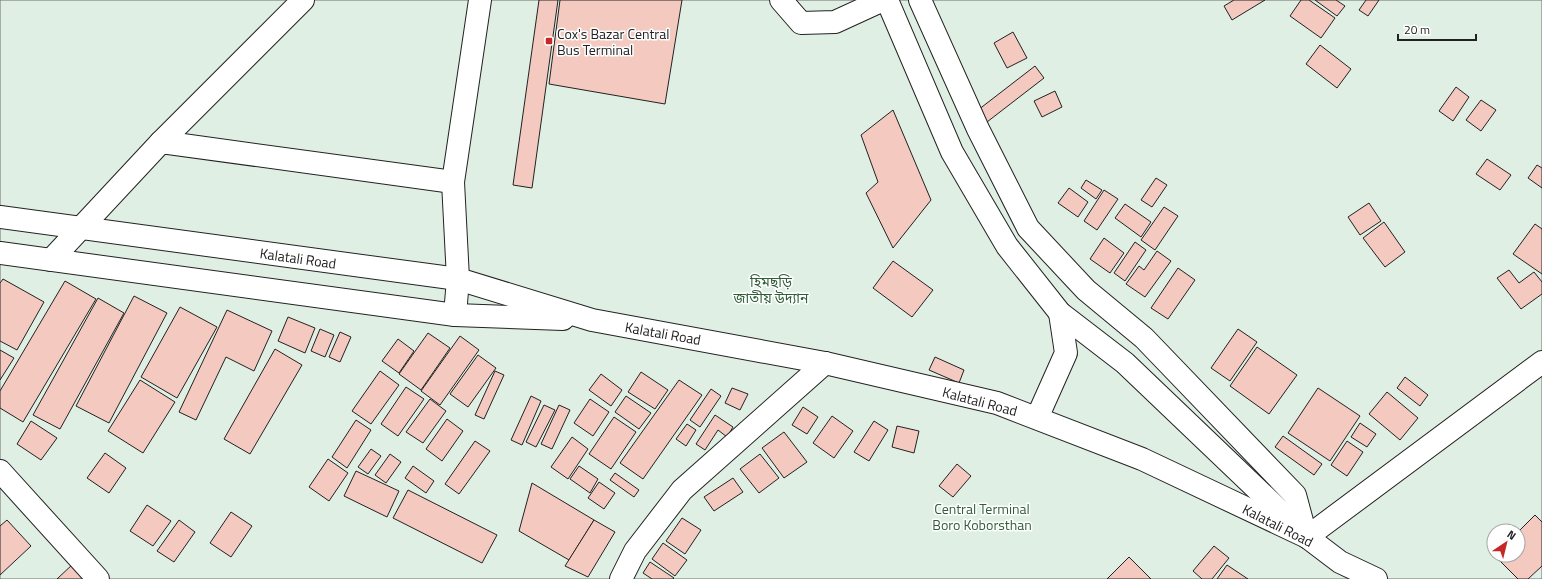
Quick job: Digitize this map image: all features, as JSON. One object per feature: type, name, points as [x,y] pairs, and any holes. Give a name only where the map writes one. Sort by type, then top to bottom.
[{"type":"main road","points":[[51,260],[161,142],[303,0]]},
{"type":"main road","points":[[455,315],[458,279],[453,182],[480,0]]},
{"type":"main road","points":[[781,0],[801,23],[835,22],[883,0]]},
{"type":"main road","points":[[887,0],[952,152],[1007,246],[1060,313],[1125,363],[1307,537]]},
{"type":"main road","points":[[920,0],[978,129],[1028,228],[1086,290],[1144,338],[1295,494],[1307,537]]},
{"type":"main road","points":[[161,142],[453,182]]},
{"type":"main road","name":"Kalatali Road","points":[[0,217],[458,279],[592,320],[825,363],[997,403],[1142,459],[1307,537],[1346,570],[1376,579]]},
{"type":"main road","name":"Kalatali Road","points":[[0,253],[455,315],[592,320]]},
{"type":"main road","points":[[1037,418],[1066,353],[1060,313]]},
{"type":"main road","points":[[1307,537],[1542,362]]},
{"type":"main road","points":[[621,579],[635,551],[682,490],[825,363]]},
{"type":"main road","points":[[0,472],[98,579]]},
{"type":"green space","name":"হিমছড়ি জাতীয় উদ্যান","points":[[0,0],[1542,0],[1542,579],[0,579]]},
{"type":"building","points":[[539,0],[558,0],[532,188],[513,185]]},
{"type":"building","points":[[560,0],[682,0],[665,104],[549,84]]},
{"type":"building","points":[[1234,0],[1265,0],[1232,20],[1224,6]]},
{"type":"building","points":[[1301,0],[1309,0],[1335,18],[1321,38],[1290,16]]},
{"type":"building","points":[[1315,0],[1336,0],[1345,6],[1337,16]]},
{"type":"building","points":[[1366,0],[1379,0],[1368,16],[1359,10]]},
{"type":"building","points":[[1013,32],[1027,58],[1007,68],[994,43]]},
{"type":"building","points":[[1320,45],[1351,69],[1337,88],[1306,64]]},
{"type":"building","points":[[1035,66],[1044,78],[987,122],[978,110]]},
{"type":"building","points":[[1456,87],[1469,97],[1453,121],[1439,111]]},
{"type":"building","points":[[1055,91],[1062,107],[1042,117],[1034,101]]},
{"type":"building","points":[[1481,100],[1496,110],[1481,131],[1466,120]]},
{"type":"building","points":[[893,110],[931,200],[893,248],[866,193],[878,182],[861,135]]},
{"type":"building","points":[[1487,159],[1511,175],[1500,190],[1476,174]]},
{"type":"building","points":[[1537,165],[1542,168],[1542,188],[1528,178]]},
{"type":"building","points":[[1156,178],[1167,185],[1152,207],[1141,200]]},
{"type":"building","points":[[1086,180],[1102,190],[1096,199],[1081,188]]},
{"type":"building","points":[[1069,188],[1088,202],[1078,217],[1058,203]]},
{"type":"building","points":[[1104,190],[1118,199],[1097,230],[1084,221]]},
{"type":"building","points":[[1369,203],[1381,221],[1360,235],[1348,217]]},
{"type":"building","points":[[1125,204],[1151,222],[1141,237],[1115,218]]},
{"type":"building","points":[[1164,207],[1178,216],[1155,250],[1141,240]]},
{"type":"building","points":[[1384,222],[1405,252],[1385,267],[1363,238]]},
{"type":"building","points":[[1535,224],[1542,229],[1542,274],[1513,254]]},
{"type":"building","points":[[1104,238],[1124,253],[1110,273],[1090,259]]},
{"type":"building","points":[[1135,242],[1146,250],[1125,281],[1114,273]]},
{"type":"building","points":[[1157,251],[1171,261],[1145,297],[1126,284],[1139,266],[1144,270]]},
{"type":"building","points":[[893,261],[933,290],[912,317],[873,288]]},
{"type":"building","points":[[1178,268],[1195,280],[1168,319],[1151,308]]},
{"type":"building","points":[[1509,270],[1519,283],[1534,272],[1542,282],[1542,294],[1521,309],[1497,278]]},
{"type":"building","points":[[3,279],[44,302],[17,350],[0,341],[0,283]]},
{"type":"building","points":[[65,281],[96,299],[23,422],[0,408],[0,391]]},
{"type":"building","points":[[134,296],[167,313],[109,423],[76,406]]},
{"type":"building","points":[[98,298],[124,313],[60,429],[33,415]]},
{"type":"building","points":[[180,307],[217,327],[177,398],[141,377]]},
{"type":"building","points":[[227,310],[272,331],[254,371],[226,357],[196,420],[179,412]]},
{"type":"building","points":[[288,317],[315,328],[305,353],[278,341]]},
{"type":"building","points":[[320,329],[334,335],[325,357],[311,351]]},
{"type":"building","points":[[1238,329],[1257,342],[1230,381],[1211,368]]},
{"type":"building","points":[[340,332],[351,337],[340,362],[329,357]]},
{"type":"building","points":[[428,333],[450,348],[421,390],[399,374]]},
{"type":"building","points":[[460,336],[479,350],[440,405],[421,391]]},
{"type":"building","points":[[398,339],[414,351],[399,373],[382,361]]},
{"type":"building","points":[[1257,347],[1297,375],[1269,414],[1230,386]]},
{"type":"building","points":[[275,349],[302,365],[250,454],[224,439]]},
{"type":"building","points":[[0,350],[14,358],[0,380]]},
{"type":"building","points":[[478,355],[496,368],[468,407],[450,394]]},
{"type":"building","points":[[935,357],[964,370],[959,383],[929,370]]},
{"type":"building","points":[[380,371],[399,385],[371,424],[352,411]]},
{"type":"building","points":[[495,371],[504,375],[484,419],[475,415]]},
{"type":"building","points":[[641,372],[668,390],[655,409],[628,392]]},
{"type":"building","points":[[601,374],[622,390],[611,406],[589,390]]},
{"type":"building","points":[[1405,377],[1428,395],[1420,406],[1397,388]]},
{"type":"building","points":[[140,380],[175,402],[143,453],[108,431]]},
{"type":"building","points":[[679,380],[702,395],[643,479],[620,463]]},
{"type":"building","points":[[406,387],[424,399],[398,436],[381,424]]},
{"type":"building","points":[[732,388],[748,394],[740,410],[725,403]]},
{"type":"building","points":[[1318,388],[1360,416],[1330,461],[1288,433]]},
{"type":"building","points":[[711,389],[721,396],[700,427],[690,420]]},
{"type":"building","points":[[1387,392],[1418,418],[1400,440],[1369,414]]},
{"type":"building","points":[[531,396],[541,401],[522,445],[511,440]]},
{"type":"building","points":[[626,396],[651,413],[639,429],[615,412]]},
{"type":"building","points":[[430,399],[446,411],[423,443],[406,432]]},
{"type":"building","points":[[590,399],[609,412],[593,436],[574,423]]},
{"type":"building","points":[[544,405],[555,410],[536,447],[526,442]]},
{"type":"building","points":[[559,405],[570,410],[552,449],[541,444]]},
{"type":"building","points":[[803,407],[818,417],[807,434],[792,425]]},
{"type":"building","points":[[715,415],[733,427],[727,437],[718,430],[705,450],[696,444]]},
{"type":"building","points":[[832,416],[853,431],[834,458],[813,443]]},
{"type":"building","points":[[614,417],[636,432],[611,469],[589,454]]},
{"type":"building","points":[[447,419],[463,431],[442,461],[426,449]]},
{"type":"building","points":[[356,420],[371,430],[347,468],[332,457]]},
{"type":"building","points":[[31,421],[57,438],[41,460],[17,444]]},
{"type":"building","points":[[874,421],[888,430],[869,461],[854,452]]},
{"type":"building","points":[[1360,423],[1376,434],[1367,447],[1351,437]]},
{"type":"building","points":[[687,424],[696,430],[686,446],[676,439]]},
{"type":"building","points":[[897,426],[919,431],[914,453],[892,447]]},
{"type":"building","points":[[784,432],[807,462],[784,478],[762,448]]},
{"type":"building","points":[[1283,436],[1322,464],[1314,475],[1275,447]]},
{"type":"building","points":[[572,437],[588,449],[568,479],[551,467]]},
{"type":"building","points":[[475,441],[490,451],[459,494],[445,484]]},
{"type":"building","points":[[1347,441],[1363,452],[1347,476],[1331,465]]},
{"type":"building","points":[[371,449],[381,456],[368,474],[358,467]]},
{"type":"building","points":[[105,453],[126,468],[109,493],[87,478]]},
{"type":"building","points":[[390,454],[401,462],[386,483],[375,475]]},
{"type":"building","points":[[760,454],[779,478],[759,493],[740,469]]},
{"type":"building","points":[[328,459],[348,473],[329,501],[309,487]]},
{"type":"building","points":[[957,464],[971,476],[953,497],[939,486]]},
{"type":"building","points":[[413,466],[434,481],[426,493],[405,478]]},
{"type":"building","points":[[579,466],[598,479],[590,493],[570,479]]},
{"type":"building","points":[[356,471],[399,491],[387,517],[344,496]]},
{"type":"building","points":[[615,473],[639,490],[634,497],[610,480]]},
{"type":"building","points":[[733,478],[743,492],[714,511],[704,497]]},
{"type":"building","points":[[599,482],[615,493],[604,509],[588,498]]},
{"type":"building","points":[[532,483],[594,520],[569,560],[519,531]]},
{"type":"building","points":[[408,490],[497,535],[482,563],[393,518]]},
{"type":"building","points":[[147,505],[171,521],[153,546],[130,531]]},
{"type":"building","points":[[231,512],[252,526],[231,557],[210,543]]},
{"type":"building","points":[[1535,515],[1542,522],[1542,566],[1528,579],[1518,579],[1502,563],[1526,563],[1526,524]]},
{"type":"building","points":[[682,518],[701,530],[685,554],[666,541]]},
{"type":"building","points":[[7,520],[31,546],[0,575],[0,526]]},
{"type":"building","points":[[179,520],[195,532],[174,562],[157,551]]},
{"type":"building","points":[[594,520],[615,532],[588,577],[565,566]]},
{"type":"building","points":[[663,543],[687,560],[675,576],[652,559]]},
{"type":"building","points":[[1214,546],[1229,558],[1212,579],[1202,579],[1193,571]]},
{"type":"building","points":[[1129,557],[1151,579],[1107,579]]},
{"type":"building","points":[[650,562],[674,578],[652,579],[643,573]]},
{"type":"building","points":[[74,563],[88,579],[57,579]]},
{"type":"building","points":[[1227,565],[1248,579],[1217,579]]},
{"type":"place","name":"Cox's Bazar Central Bus Terminal","points":[[549,41]]},
{"type":"park label","name":"Central Terminal Boro Koborsthan","points":[[982,516]]}]
